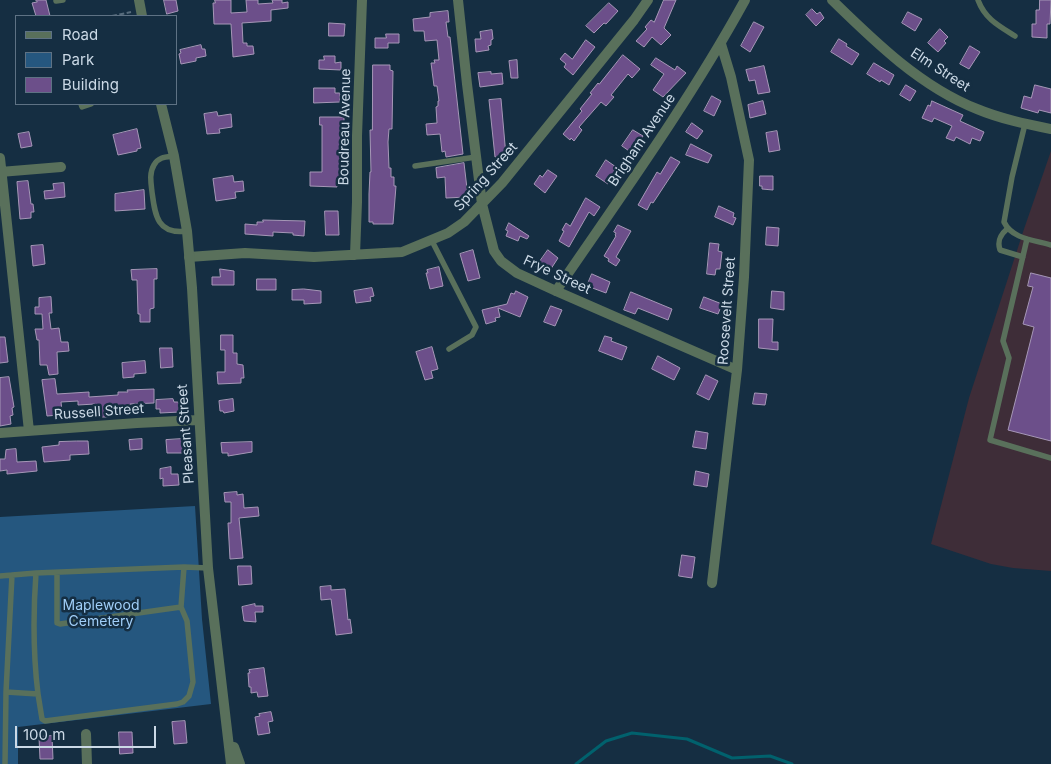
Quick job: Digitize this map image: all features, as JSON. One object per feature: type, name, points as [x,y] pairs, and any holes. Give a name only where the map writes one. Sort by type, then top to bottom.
[{"type":"street","points":[[138,14],[139,0]]},
{"type":"street","name":"Boudreau Avenue","points":[[354,255],[362,0]]},
{"type":"street","name":"Frye Street","points":[[458,0],[482,204],[494,251],[501,261],[517,273],[737,370]]},
{"type":"street","name":"Spring Street","points":[[189,257],[245,253],[314,257],[402,252],[448,233],[464,222],[502,184],[648,0]]},
{"type":"street","name":"Brigham Avenue","points":[[556,291],[685,101],[706,64],[721,44],[744,0]]},
{"type":"street","name":"Elm Street","points":[[833,0],[876,41],[936,88],[977,109],[1025,124],[1051,129]]},
{"type":"street","name":"Roosevelt Street","points":[[712,583],[737,370],[744,277],[748,160],[731,77],[721,44]]},
{"type":"street","name":"Pleasant Street","points":[[161,105],[174,156],[187,231],[208,568],[231,764]]},
{"type":"street","points":[[0,158],[29,431]]},
{"type":"street","points":[[1,172],[61,168]]},
{"type":"street","name":"Russell Street","points":[[0,433],[200,420]]},
{"type":"street","points":[[228,726],[240,764]]},
{"type":"street","points":[[86,734],[87,764]]},
{"type":"lane","points":[[978,0],[982,10],[990,20],[1015,36]]},
{"type":"lane","points":[[1025,124],[1012,176],[1004,222],[1007,229],[1020,237],[1051,244]]},
{"type":"lane","points":[[174,156],[161,157],[154,164],[150,174],[155,214],[161,225],[166,228],[176,233],[187,231]]},
{"type":"lane","points":[[415,166],[476,157]]},
{"type":"lane","points":[[1007,229],[1000,236],[998,246],[1000,250],[1023,257]]},
{"type":"lane","points":[[1027,239],[1004,340],[1010,358],[990,440],[1051,458]]},
{"type":"lane","points":[[432,241],[476,327],[472,335],[449,350]]},
{"type":"lane","points":[[0,576],[184,567],[208,568]]},
{"type":"lane","points":[[36,574],[34,657],[40,712],[42,719],[45,721],[184,702],[192,689],[193,682],[187,620],[181,607],[184,567]]},
{"type":"lane","points":[[57,573],[57,623],[60,624],[181,607]]},
{"type":"lane","points":[[5,764],[6,692],[12,575]]},
{"type":"lane","points":[[6,692],[38,694]]},
{"type":"path","points":[[125,15],[138,14]]},
{"type":"shaded area","points":[[1051,151],[1051,571],[991,564],[931,544],[969,398]]},
{"type":"green space","name":"Maplewood Cemetery","points":[[195,506],[202,619],[211,704],[18,727],[18,764],[0,764],[0,517]]},
{"type":"building","points":[[36,0],[46,0],[50,15],[36,15],[32,3],[37,2]]},
{"type":"building","points":[[164,0],[176,0],[178,11],[167,14]]},
{"type":"building","points":[[215,0],[231,0],[231,13],[247,12],[246,0],[258,0],[258,4],[273,3],[272,0],[282,0],[282,3],[288,2],[288,8],[271,10],[271,21],[242,23],[243,43],[247,43],[247,46],[253,46],[254,54],[233,57],[231,24],[214,24],[213,3],[215,3]]},
{"type":"building","points":[[664,0],[676,0],[664,28],[671,35],[661,45],[652,37],[644,47],[636,41],[647,29],[645,27],[651,20],[654,22]]},
{"type":"building","points":[[1040,0],[1051,0],[1050,24],[1047,24],[1047,38],[1032,37],[1032,24],[1036,24],[1036,10],[1039,10]]},
{"type":"building","points":[[609,3],[618,11],[594,33],[586,26]]},
{"type":"building","points":[[812,9],[817,14],[820,12],[824,18],[816,26],[806,15]]},
{"type":"building","points":[[448,11],[449,22],[446,22],[448,37],[450,37],[463,154],[446,157],[445,151],[442,152],[440,134],[427,135],[426,124],[437,123],[436,107],[439,101],[437,86],[434,86],[431,63],[435,63],[434,60],[439,60],[437,40],[425,41],[424,31],[414,31],[413,19],[430,17],[430,13]]},
{"type":"building","points":[[908,12],[922,19],[915,31],[902,23]]},
{"type":"building","points":[[754,22],[764,27],[750,52],[741,46]]},
{"type":"building","points":[[329,23],[345,24],[344,36],[329,36]]},
{"type":"building","points":[[940,29],[948,37],[944,41],[946,43],[938,52],[928,43]]},
{"type":"building","points":[[492,30],[493,39],[491,40],[491,45],[488,46],[489,50],[476,52],[475,39],[481,39],[480,32]]},
{"type":"building","points":[[386,34],[399,34],[399,43],[388,43],[388,48],[375,48],[375,38],[386,38]]},
{"type":"building","points":[[839,39],[859,54],[852,65],[831,52]]},
{"type":"building","points":[[586,40],[595,47],[573,75],[564,67],[566,64],[560,59],[565,53],[572,59]]},
{"type":"building","points":[[201,45],[202,49],[205,49],[206,56],[196,58],[196,61],[181,64],[180,50]]},
{"type":"building","points":[[970,46],[980,52],[969,69],[960,64]]},
{"type":"building","points":[[623,55],[640,69],[632,78],[628,74],[611,95],[614,97],[606,106],[601,102],[579,127],[582,130],[574,141],[571,138],[570,140],[563,134],[582,111],[580,109],[592,94],[590,93]]},
{"type":"building","points":[[324,56],[335,56],[335,63],[341,62],[341,70],[319,69],[319,60],[324,60]]},
{"type":"building","points":[[656,58],[675,70],[677,66],[686,73],[663,97],[653,90],[664,74],[651,65]]},
{"type":"building","points":[[517,60],[518,78],[511,78],[509,61]]},
{"type":"building","points":[[874,63],[894,75],[889,85],[867,74]]},
{"type":"building","points":[[373,65],[390,65],[390,70],[393,71],[392,129],[389,129],[388,142],[389,168],[391,168],[391,177],[394,177],[394,186],[396,186],[393,224],[373,224],[373,222],[369,222]]},
{"type":"building","points":[[764,66],[770,92],[758,94],[755,80],[749,81],[746,70]]},
{"type":"building","points":[[491,72],[491,74],[502,73],[503,84],[480,87],[478,73]]},
{"type":"building","points":[[906,85],[916,91],[910,101],[900,95]]},
{"type":"building","points":[[1035,85],[1051,89],[1051,113],[1039,110],[1038,113],[1021,108],[1024,96],[1031,98]]},
{"type":"building","points":[[314,88],[335,88],[335,93],[340,93],[340,102],[314,103]]},
{"type":"building","points":[[712,96],[721,101],[714,116],[704,111]]},
{"type":"building","points":[[501,99],[506,156],[495,157],[489,100]]},
{"type":"building","points":[[763,101],[766,114],[750,118],[748,105]]},
{"type":"building","points":[[932,101],[963,115],[960,121],[984,132],[980,141],[972,138],[970,144],[956,137],[954,141],[946,138],[952,126],[934,118],[932,122],[922,118]]},
{"type":"building","points":[[217,112],[218,116],[231,114],[232,127],[219,129],[220,133],[207,134],[204,114]]},
{"type":"building","points":[[320,117],[344,117],[344,167],[340,167],[340,183],[337,183],[337,187],[310,186],[310,172],[322,172],[322,125],[320,125]]},
{"type":"building","points":[[692,123],[703,131],[697,139],[686,132]]},
{"type":"building","points":[[137,129],[141,148],[137,149],[137,151],[118,155],[113,135]]},
{"type":"building","points":[[633,130],[643,136],[632,153],[622,146]]},
{"type":"building","points":[[777,131],[780,150],[769,152],[766,133]]},
{"type":"building","points":[[29,132],[32,146],[21,148],[18,134]]},
{"type":"building","points":[[691,144],[712,155],[708,163],[686,155]]},
{"type":"building","points":[[671,157],[680,162],[653,203],[651,202],[647,210],[638,205],[657,172],[660,174]]},
{"type":"building","points":[[606,160],[616,167],[614,171],[616,172],[608,184],[596,176]]},
{"type":"building","points":[[464,163],[468,197],[446,198],[445,177],[437,178],[436,168]]},
{"type":"building","points":[[548,170],[557,176],[545,193],[534,184],[540,175],[542,177]]},
{"type":"building","points":[[233,176],[234,182],[243,181],[244,191],[235,192],[236,198],[216,201],[213,179]]},
{"type":"building","points":[[760,176],[773,176],[773,190],[762,189],[762,186],[760,186]]},
{"type":"building","points":[[28,181],[34,212],[31,212],[31,218],[20,219],[17,182]]},
{"type":"building","points":[[64,183],[65,197],[45,199],[44,191],[54,190],[53,184]]},
{"type":"building","points":[[144,190],[145,209],[115,211],[115,194]]},
{"type":"building","points":[[586,198],[600,207],[594,216],[589,212],[569,247],[559,241],[564,231],[562,230],[566,223],[570,226]]},
{"type":"building","points":[[719,206],[734,213],[733,217],[736,218],[733,225],[715,217]]},
{"type":"building","points":[[325,211],[338,211],[339,235],[326,235]]},
{"type":"building","points":[[263,220],[305,221],[304,236],[293,235],[293,233],[273,232],[273,236],[245,234],[245,224],[257,225],[257,222],[263,222]]},
{"type":"building","points":[[509,223],[529,236],[527,239],[520,236],[518,241],[506,236]]},
{"type":"building","points":[[618,225],[631,231],[616,257],[620,260],[616,266],[604,256],[616,236],[614,232]]},
{"type":"building","points":[[767,227],[779,228],[778,246],[766,245]]},
{"type":"building","points":[[710,243],[719,244],[718,251],[722,252],[720,269],[716,269],[715,275],[707,274]]},
{"type":"building","points":[[43,245],[45,264],[33,266],[31,246]]},
{"type":"building","points":[[473,250],[480,278],[468,281],[460,254]]},
{"type":"building","points":[[548,250],[558,258],[547,275],[536,267]]},
{"type":"building","points":[[439,267],[443,286],[430,289],[427,270]]},
{"type":"building","points":[[157,269],[157,279],[154,279],[154,308],[150,309],[150,322],[140,322],[137,280],[132,280],[131,270]]},
{"type":"building","points":[[220,269],[234,271],[234,285],[212,285],[212,277],[220,277]]},
{"type":"building","points":[[1031,273],[1051,278],[1051,441],[1008,430],[1034,327],[1023,324],[1033,287],[1028,286]]},
{"type":"building","points":[[592,274],[610,282],[606,293],[587,286]]},
{"type":"building","points":[[257,279],[276,279],[276,290],[257,290]]},
{"type":"building","points":[[372,288],[374,296],[370,297],[371,301],[356,303],[354,291]]},
{"type":"building","points":[[292,290],[321,291],[321,303],[304,304],[304,300],[292,300]]},
{"type":"building","points":[[516,291],[528,297],[520,317],[498,308],[500,317],[495,318],[496,321],[486,324],[482,310],[507,304],[511,293],[514,294]]},
{"type":"building","points":[[772,291],[784,292],[784,310],[771,308]]},
{"type":"building","points":[[631,292],[672,309],[668,320],[638,308],[635,314],[624,310]]},
{"type":"building","points":[[51,297],[52,313],[49,313],[51,329],[59,328],[61,342],[68,342],[69,351],[57,352],[58,374],[49,375],[47,365],[40,365],[39,340],[37,340],[35,329],[43,329],[42,314],[35,314],[35,307],[39,307],[39,298]]},
{"type":"building","points":[[704,297],[722,304],[718,314],[700,308]]},
{"type":"building","points":[[551,306],[562,310],[555,326],[544,322]]},
{"type":"building","points":[[759,319],[773,319],[772,342],[778,342],[778,350],[759,348]]},
{"type":"building","points":[[221,335],[233,335],[233,353],[237,353],[237,364],[243,365],[244,378],[241,378],[241,383],[218,384],[217,372],[225,372],[225,350],[221,350]]},
{"type":"building","points":[[605,336],[612,338],[611,341],[627,347],[622,360],[599,351]]},
{"type":"building","points":[[0,337],[5,337],[8,362],[0,363]]},
{"type":"building","points":[[432,347],[438,369],[431,371],[433,378],[425,380],[416,352]]},
{"type":"building","points":[[160,348],[172,348],[173,367],[161,368]]},
{"type":"building","points":[[658,356],[680,368],[674,380],[652,369]]},
{"type":"building","points":[[145,361],[146,373],[134,374],[134,377],[123,378],[122,363]]},
{"type":"building","points":[[706,375],[718,381],[709,400],[697,394]]},
{"type":"building","points":[[9,377],[14,407],[12,408],[13,415],[10,416],[11,424],[0,426],[0,378]]},
{"type":"building","points":[[55,379],[57,394],[89,392],[89,397],[118,395],[118,392],[128,392],[127,390],[154,389],[154,403],[130,404],[130,411],[125,411],[125,414],[109,414],[109,417],[99,417],[99,406],[96,407],[95,404],[78,405],[78,401],[61,402],[62,411],[59,412],[59,415],[47,416],[42,380]]},
{"type":"building","points":[[755,393],[767,394],[765,405],[753,404]]},
{"type":"building","points":[[173,399],[174,402],[179,402],[180,412],[160,413],[160,409],[156,409],[156,400]]},
{"type":"building","points":[[233,399],[234,411],[224,413],[220,411],[219,401]]},
{"type":"building","points":[[696,431],[708,433],[706,449],[693,447]]},
{"type":"building","points":[[142,439],[142,449],[130,450],[129,440]]},
{"type":"building","points":[[182,439],[183,453],[167,453],[166,440]]},
{"type":"building","points":[[88,441],[89,454],[70,455],[70,460],[44,462],[42,447],[59,445],[59,442]]},
{"type":"building","points":[[252,442],[252,452],[228,456],[228,453],[222,453],[221,443]]},
{"type":"building","points":[[16,449],[17,462],[36,461],[37,471],[7,474],[7,470],[0,471],[0,459],[5,459],[6,450]]},
{"type":"building","points":[[171,467],[171,474],[178,474],[179,485],[163,486],[163,478],[160,479],[160,469]]},
{"type":"building","points":[[696,471],[709,474],[707,487],[694,485]]},
{"type":"building","points":[[237,492],[237,495],[243,494],[244,508],[258,507],[259,516],[239,518],[243,558],[230,559],[228,523],[231,523],[231,502],[225,502],[224,493]]},
{"type":"building","points":[[682,555],[695,557],[692,578],[679,576]]},
{"type":"building","points":[[238,566],[251,566],[252,584],[239,585]]},
{"type":"building","points":[[331,586],[331,590],[345,589],[348,620],[350,619],[352,633],[336,635],[331,599],[321,600],[320,587]]},
{"type":"building","points":[[255,604],[255,606],[263,606],[263,612],[255,612],[256,622],[244,621],[242,607]]},
{"type":"building","points":[[264,668],[268,696],[258,697],[257,692],[251,693],[248,673],[250,673],[249,670]]},
{"type":"building","points":[[271,712],[273,721],[268,722],[270,733],[258,735],[255,717],[260,716],[259,714]]},
{"type":"building","points":[[185,721],[187,743],[174,744],[172,722]]},
{"type":"building","points":[[119,732],[132,732],[133,753],[120,754]]},
{"type":"building","points":[[52,736],[53,759],[40,759],[39,737]]},
{"type":"waterway","points":[[576,764],[606,741],[632,733],[687,739],[732,758],[770,756],[792,764]]}]
